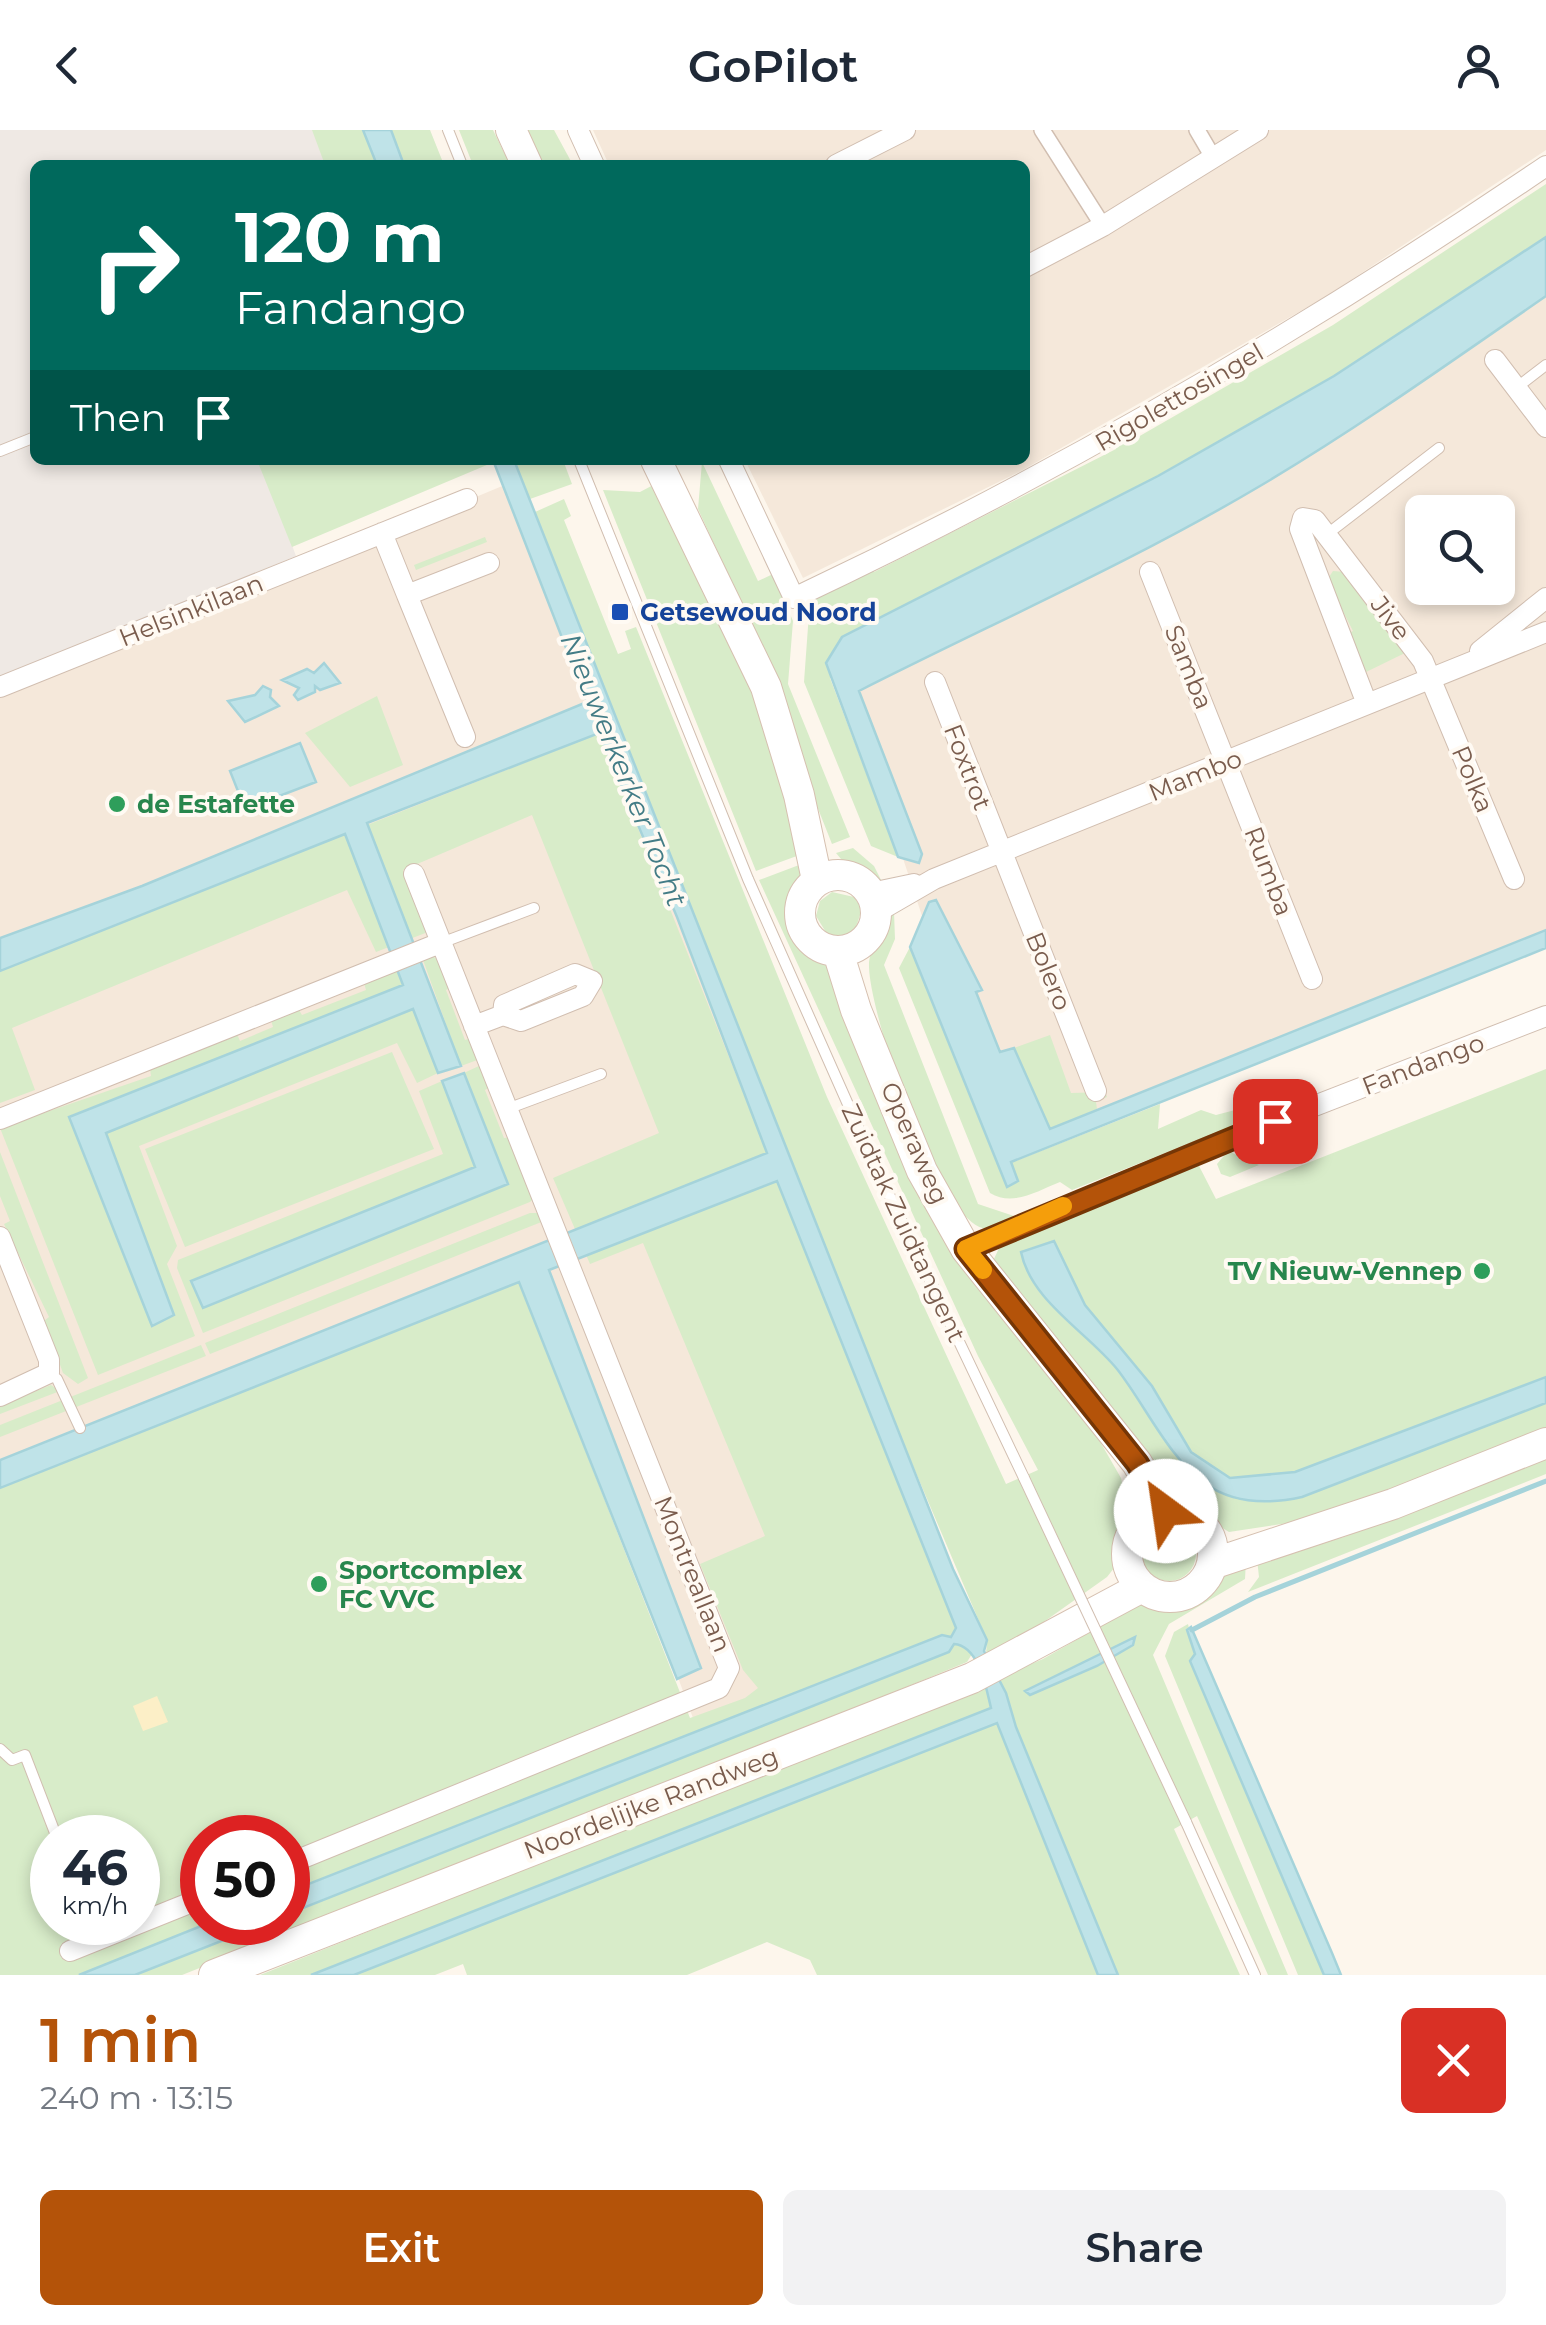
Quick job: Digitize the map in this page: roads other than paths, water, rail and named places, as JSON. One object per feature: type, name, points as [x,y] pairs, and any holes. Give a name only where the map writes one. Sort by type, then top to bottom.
[{"type":"main road","points":[[511,130],[525,160]]},
{"type":"main road","points":[[659,465],[766,687],[799,795],[814,815],[828,877]]},
{"type":"main road","points":[[674,465],[705,556]]},
{"type":"main road","points":[[828,877],[857,880],[874,903],[872,932],[848,949],[815,944],[801,924],[802,900],[828,877]]},
{"type":"main road","name":"Operaweg","points":[[848,949],[869,1034],[922,1171],[966,1249],[1137,1463],[1155,1515]]},
{"type":"main road","points":[[1211,1550],[1290,1536],[1394,1504],[1546,1444]]},
{"type":"main road","points":[[1188,1514],[1211,1550],[1207,1576],[1189,1592],[1165,1597],[1135,1577],[1129,1539],[1155,1515],[1188,1514]]},
{"type":"main road","name":"Noordelijke Randweg","points":[[214,1975],[972,1678],[1082,1618],[1135,1577]]},
{"type":"street","points":[[578,130],[592,160]]},
{"type":"street","points":[[846,160],[904,130]]},
{"type":"street","points":[[1042,130],[1103,226]]},
{"type":"street","points":[[1196,130],[1214,158]]},
{"type":"street","points":[[1030,264],[1103,226],[1258,130]]},
{"type":"street","name":"Rigolettosingel","points":[[731,465],[794,598],[1026,483],[1179,399],[1386,275],[1546,166]]},
{"type":"street","points":[[1494,360],[1546,427]]},
{"type":"street","name":"Helsinkilaan","points":[[0,687],[467,499]]},
{"type":"street","name":"Jive","points":[[1368,704],[1300,528],[1303,518],[1315,520],[1423,660],[1432,680]]},
{"type":"street","points":[[382,533],[465,736]]},
{"type":"street","points":[[1319,574],[1345,560]]},
{"type":"street","points":[[407,595],[489,563]]},
{"type":"street","name":"Samba","points":[[1150,572],[1227,762]]},
{"type":"street","name":"Mambo","points":[[1462,665],[1546,598]]},
{"type":"street","name":"Mambo","points":[[874,903],[1546,632]]},
{"type":"street","name":"Polka","points":[[1432,680],[1514,878]]},
{"type":"street","name":"Foxtrot","points":[[935,682],[1002,852]]},
{"type":"street","name":"Rumba","points":[[1227,762],[1312,979]]},
{"type":"street","name":"Bolero","points":[[1002,852],[1096,1091]]},
{"type":"street","name":"Montreallaan","points":[[310,1855],[360,1836],[368,1828],[678,1706],[724,1682],[728,1661],[474,1026],[432,946],[414,874]]},
{"type":"street","points":[[0,1119],[432,946]]},
{"type":"street","points":[[474,1026],[503,1016]]},
{"type":"street","name":"Fandango","points":[[966,1249],[1202,1150],[1546,1016]]},
{"type":"street","points":[[0,1237],[14,1284],[49,1360],[48,1373],[0,1396]]},
{"type":"street","points":[[70,1950],[76,1945]]},
{"type":"lane","points":[[448,130],[460,160]]},
{"type":"lane","points":[[1516,388],[1546,365]]},
{"type":"lane","points":[[0,451],[30,439]]},
{"type":"lane","points":[[1326,535],[1439,448]]},
{"type":"lane","name":"Zuidtak Zuidtangent","points":[[581,465],[748,880],[874,1163],[1186,1822],[1254,1975]]},
{"type":"lane","points":[[432,946],[534,908]]},
{"type":"lane","points":[[507,1109],[601,1074]]},
{"type":"lane","points":[[48,1373],[57,1379],[80,1428]]},
{"type":"lane","points":[[0,1749],[12,1760],[25,1755],[48,1815]]},
{"type":"water","points":[[363,130],[391,130],[402,160],[375,160]]},
{"type":"water","points":[[1546,237],[1546,296],[1369,418],[1260,486],[1161,541],[859,691],[922,854],[919,863],[898,857],[826,663],[842,637],[1158,476],[1334,376]]},
{"type":"water","name":"Nieuwerkerker Tocht","points":[[495,465],[516,465],[953,1569],[987,1640],[984,1651],[1006,1693],[1016,1727],[1118,1975],[1098,1975],[997,1723],[354,1975],[311,1975],[991,1708],[975,1660],[963,1646],[954,1644],[949,1652],[310,1905],[310,1883],[942,1635],[951,1637],[956,1628],[777,1181],[549,1270],[701,1668],[677,1679],[519,1282],[0,1488],[0,1460],[767,1153],[677,917],[599,733],[367,823],[461,1066],[438,1073],[413,1009],[106,1133],[174,1315],[152,1326],[69,1117],[403,985],[345,834],[0,971],[0,938],[142,886],[587,702]]},
{"type":"water","points":[[324,663],[340,683],[320,690],[315,686],[315,692],[298,700],[294,695],[299,688],[282,680],[307,669],[314,673]]},
{"type":"water","points":[[263,686],[271,690],[270,697],[279,706],[245,722],[228,701],[255,695]]},
{"type":"water","points":[[300,743],[316,782],[245,809],[230,771]]},
{"type":"water","points":[[936,900],[982,990],[976,992],[1000,1052],[1014,1048],[1050,1129],[1546,930],[1546,948],[1011,1162],[1018,1181],[1007,1187],[910,947],[929,902]]},
{"type":"water","points":[[464,1073],[508,1184],[203,1308],[191,1281],[475,1167],[442,1081]]},
{"type":"water","points":[[1054,1241],[1085,1305],[1152,1386],[1191,1452],[1230,1478],[1295,1472],[1546,1377],[1546,1403],[1302,1497],[1277,1501],[1240,1499],[1217,1491],[1192,1473],[1117,1369],[1036,1286],[1021,1252]]},
{"type":"water","points":[[1191,1627],[1341,1975],[1324,1975],[1190,1661],[1195,1654],[1187,1630]]},
{"type":"water","points":[[1135,1637],[1133,1645],[1097,1666],[1030,1695],[1025,1691]]},
{"type":"water","points":[[180,1934],[180,1945],[211,1945],[135,1975],[79,1975],[160,1945]]},
{"type":"waterway","points":[[1192,1630],[1255,1597],[1546,1481]]},
{"type":"place","name":"Getsewoud Noord","points":[[620,612]]},
{"type":"place","name":"de Estafette","points":[[117,804]]},
{"type":"place","name":"TV Nieuw-Vennep","points":[[1482,1271]]},
{"type":"place","name":"Sportcomplex FC VVC","points":[[319,1584]]}]
